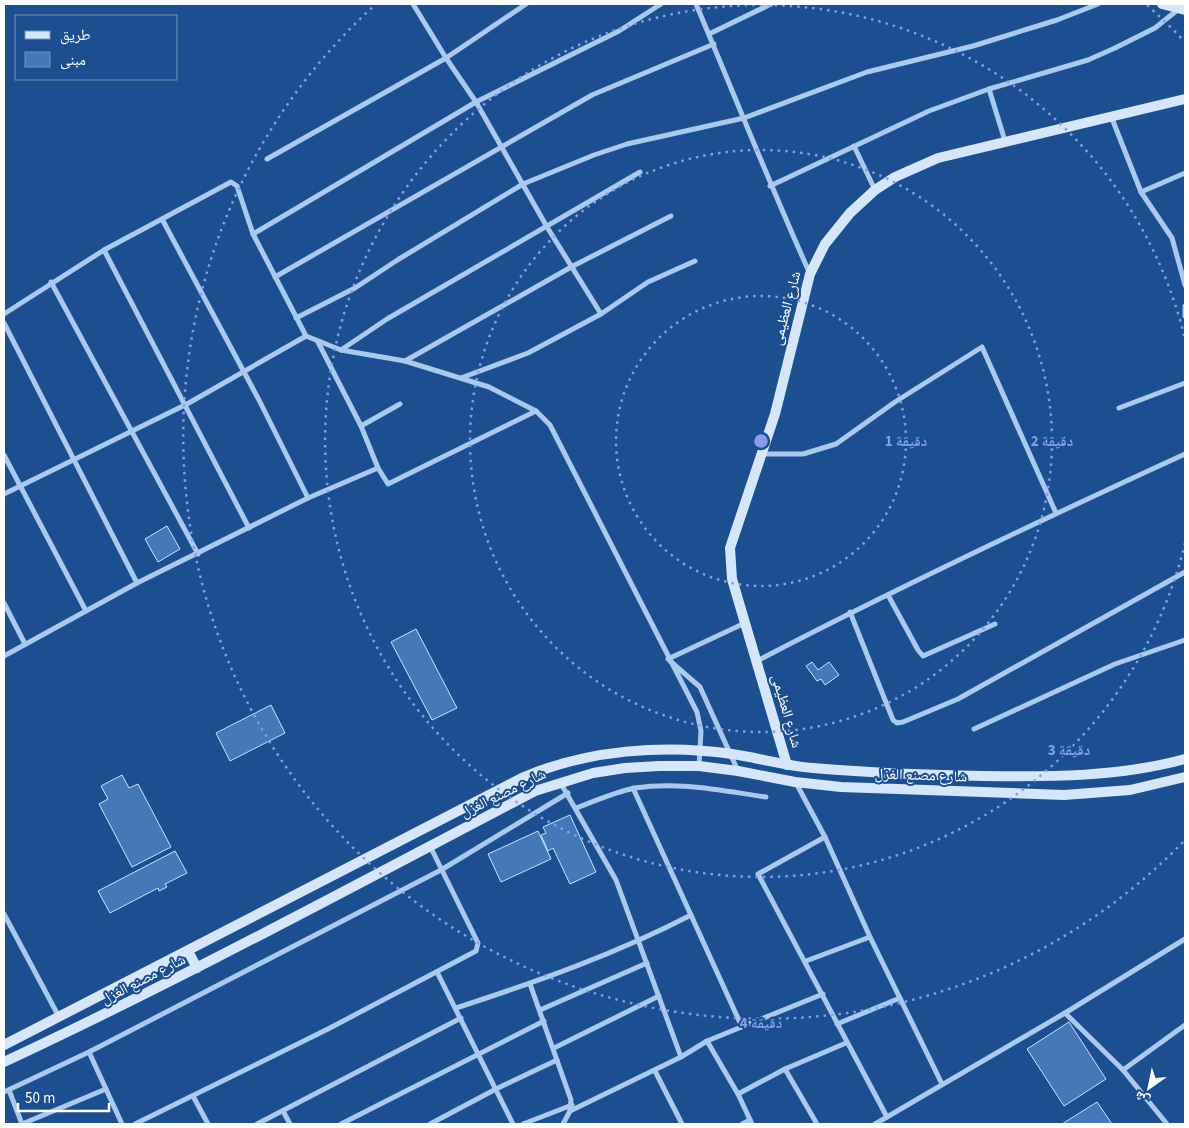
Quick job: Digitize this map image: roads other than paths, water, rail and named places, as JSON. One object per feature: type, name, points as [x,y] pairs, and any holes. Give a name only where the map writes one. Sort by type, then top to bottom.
[{"type":"street","points":[[413,4],[476,102],[547,226],[601,314]]},
{"type":"street","points":[[267,159],[446,58],[526,4]]},
{"type":"street","points":[[253,234],[476,102],[619,31],[661,4]]},
{"type":"street","points":[[696,4],[714,44],[770,186],[810,274]]},
{"type":"street","points":[[709,34],[771,4]]},
{"type":"street","points":[[296,318],[355,288],[523,184],[594,155],[628,144],[744,118],[867,72],[973,46],[1057,20],[1098,4]]},
{"type":"street","points":[[1162,4],[1183,7]]},
{"type":"street","points":[[770,186],[922,114],[989,89],[1069,66],[1115,48],[1155,28],[1183,7]]},
{"type":"street","points":[[275,277],[592,95],[714,44]]},
{"type":"street","points":[[989,89],[1005,141]]},
{"type":"street","name":"شارع العظيمى","points":[[787,766],[732,579],[730,548],[763,454],[810,274],[825,244],[850,213],[875,190],[916,166],[1005,141],[1185,98]]},
{"type":"street","points":[[1110,115],[1141,192],[1172,238],[1185,285]]},
{"type":"street","points":[[854,146],[875,190]]},
{"type":"street","points":[[341,350],[387,319],[640,172]]},
{"type":"street","points":[[1141,192],[1185,173]]},
{"type":"street","points":[[4,314],[51,282],[104,250],[231,182],[237,186],[253,234],[306,336],[341,350],[406,361],[489,387],[536,410],[550,425],[668,659],[697,712],[701,731],[699,766]]},
{"type":"street","points":[[406,361],[573,266],[671,216]]},
{"type":"street","points":[[162,219],[308,498]]},
{"type":"street","points":[[104,250],[187,404],[249,528]]},
{"type":"street","points":[[461,378],[528,352],[601,314],[648,282],[695,262]]},
{"type":"street","points":[[51,282],[198,554]]},
{"type":"street","points":[[1185,306],[1185,316]]},
{"type":"street","points":[[4,323],[137,583]]},
{"type":"street","points":[[4,494],[187,404],[306,336]]},
{"type":"street","points":[[318,342],[361,426],[385,482],[391,485],[536,410]]},
{"type":"street","points":[[763,454],[803,454],[836,444],[896,402],[982,347],[1056,513]]},
{"type":"street","points":[[1119,408],[1185,383]]},
{"type":"street","points":[[361,426],[400,404]]},
{"type":"street","points":[[756,661],[850,612],[1056,513],[1185,454]]},
{"type":"street","points":[[4,455],[86,611]]},
{"type":"street","points":[[4,656],[137,583],[308,498],[378,468]]},
{"type":"street","points":[[850,612],[893,720],[897,723],[958,700],[1185,572]]},
{"type":"street","points":[[888,595],[923,656],[995,624]]},
{"type":"street","points":[[4,603],[25,644]]},
{"type":"street","points":[[668,659],[745,623]]},
{"type":"street","points":[[974,728],[1115,664],[1185,640]]},
{"type":"street","points":[[668,659],[700,687],[732,754],[738,771]]},
{"type":"street","name":"شارع مصنع الغزل","points":[[4,1045],[60,1018],[376,853],[546,768],[598,756],[662,750],[701,750],[732,754],[787,766],[915,774],[1065,776],[1121,772],[1185,759]]},
{"type":"street","name":"شارع مصنع الغزل","points":[[4,1062],[70,1033],[535,791],[560,782],[625,768],[699,766],[795,782],[841,787],[1064,795],[1130,790],[1185,777]]},
{"type":"street","points":[[1064,795],[1065,776]]},
{"type":"street","points":[[560,782],[616,880],[682,1058]]},
{"type":"street","points":[[795,782],[826,837],[870,937],[942,1084]]},
{"type":"street","points":[[576,808],[634,788],[657,786],[696,787],[766,797]]},
{"type":"street","points":[[634,788],[742,1026]]},
{"type":"street","points":[[106,1089],[22,1124],[6,1091],[89,1052],[441,870],[568,793]]},
{"type":"street","points":[[826,837],[758,874],[806,961],[846,1043],[887,1117]]},
{"type":"street","points":[[135,1124],[194,1096],[437,972],[478,947],[430,846]]},
{"type":"street","points":[[376,853],[385,870]]},
{"type":"street","points":[[4,914],[60,1018]]},
{"type":"street","points":[[456,1008],[530,984],[639,941],[691,915]]},
{"type":"street","points":[[806,961],[870,937]]},
{"type":"street","points":[[876,1124],[1065,1013],[1185,939]]},
{"type":"street","points":[[188,951],[197,968]]},
{"type":"street","points":[[540,1010],[647,963]]},
{"type":"street","points":[[437,972],[513,1124]]},
{"type":"street","points":[[530,984],[554,1048],[572,1105],[563,1124]]},
{"type":"street","points":[[570,1112],[682,1058],[707,1041],[823,994]]},
{"type":"street","points":[[554,1048],[659,996]]},
{"type":"street","points":[[837,1024],[900,998]]},
{"type":"street","points":[[1065,1013],[1123,1070],[1167,1124]]},
{"type":"street","points":[[256,1124],[461,1018]]},
{"type":"street","points":[[341,1124],[478,1052],[544,1020]]},
{"type":"street","points":[[1123,1070],[1185,1026]]},
{"type":"street","points":[[707,1041],[738,1094],[751,1122],[742,1124]]},
{"type":"street","points":[[738,1094],[784,1068],[846,1043]]},
{"type":"street","points":[[89,1052],[122,1124]]},
{"type":"street","points":[[430,1124],[496,1089],[557,1060]]},
{"type":"street","points":[[784,1068],[817,1124]]},
{"type":"street","points":[[655,1071],[682,1124]]},
{"type":"street","points":[[194,1096],[208,1124]]},
{"type":"street","points":[[523,1124],[572,1105]]},
{"type":"street","points":[[283,1111],[290,1124]]}]
